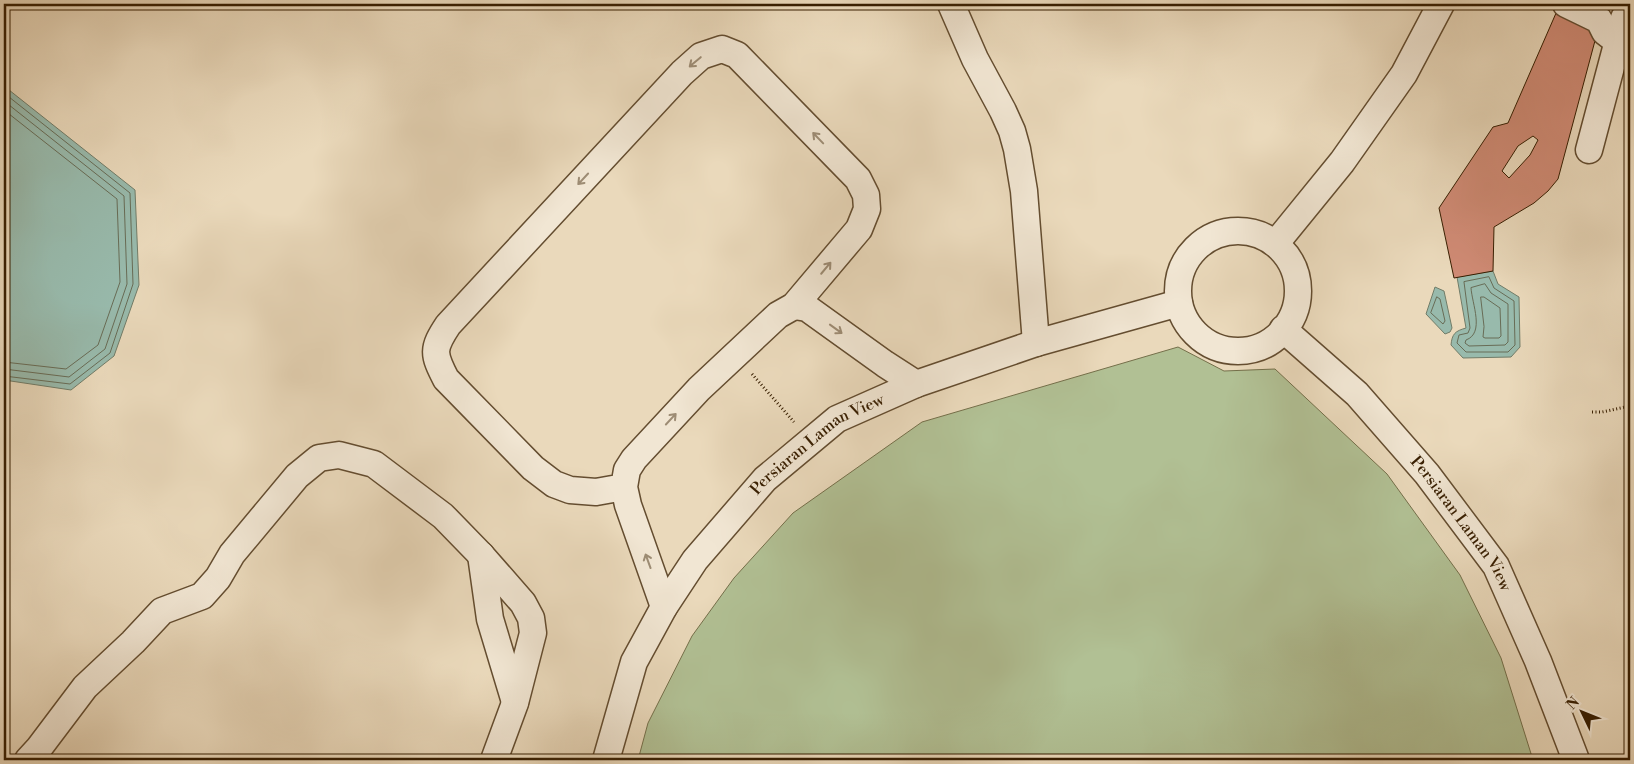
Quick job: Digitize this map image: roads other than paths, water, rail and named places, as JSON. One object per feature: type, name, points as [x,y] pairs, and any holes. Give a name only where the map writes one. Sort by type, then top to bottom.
[{"type":"street","points":[[950,4],[975,59],[1003,111],[1015,140],[1024,191],[1036,343]]},
{"type":"street","points":[[1276,243],[1342,162],[1404,74],[1441,4]]},
{"type":"street","points":[[1566,4],[1599,20],[1605,32],[1623,21]]},
{"type":"street","points":[[1589,150],[1623,21]]},
{"type":"street","points":[[624,487],[596,492],[570,490],[554,484],[534,468],[446,379],[437,361],[437,342],[448,325],[682,73],[701,56],[722,49],[738,55],[858,179],[866,195],[868,210],[859,229],[794,306],[778,315],[699,389],[634,459],[627,470],[624,487],[628,505],[664,607]]},
{"type":"street","points":[[1242,230],[1260,234],[1276,243],[1290,259],[1297,279],[1298,300],[1283,329],[1270,342],[1260,347],[1239,351],[1219,348],[1200,338],[1186,323],[1179,304],[1178,285],[1182,267],[1192,251],[1206,239],[1224,232],[1242,230]]},
{"type":"street","name":"Persiaran Laman View","points":[[606,760],[634,662],[664,607],[695,560],[765,479],[837,419],[916,384],[1036,343],[1179,304]]},
{"type":"street","points":[[794,306],[807,308],[916,384]]},
{"type":"street","name":"Persiaran Laman View","points":[[1283,329],[1357,394],[1427,474],[1496,566],[1538,662],[1576,760]]},
{"type":"street","points":[[28,760],[85,687],[133,642],[162,611],[202,596],[218,578],[232,554],[297,476],[319,458],[339,456],[374,464],[443,516],[481,555],[523,603],[531,618],[533,633],[516,703],[494,760]]},
{"type":"street","points":[[481,555],[490,619],[516,703]]},
{"type":"water","points":[[4,86],[135,190],[139,285],[114,356],[71,390],[4,380]]},
{"type":"water","points":[[1493,271],[1498,284],[1519,297],[1520,347],[1511,357],[1463,358],[1451,345],[1455,334],[1459,330],[1466,328],[1457,277]]},
{"type":"water","points":[[1435,287],[1444,291],[1452,328],[1450,332],[1445,334],[1426,314]]}]
